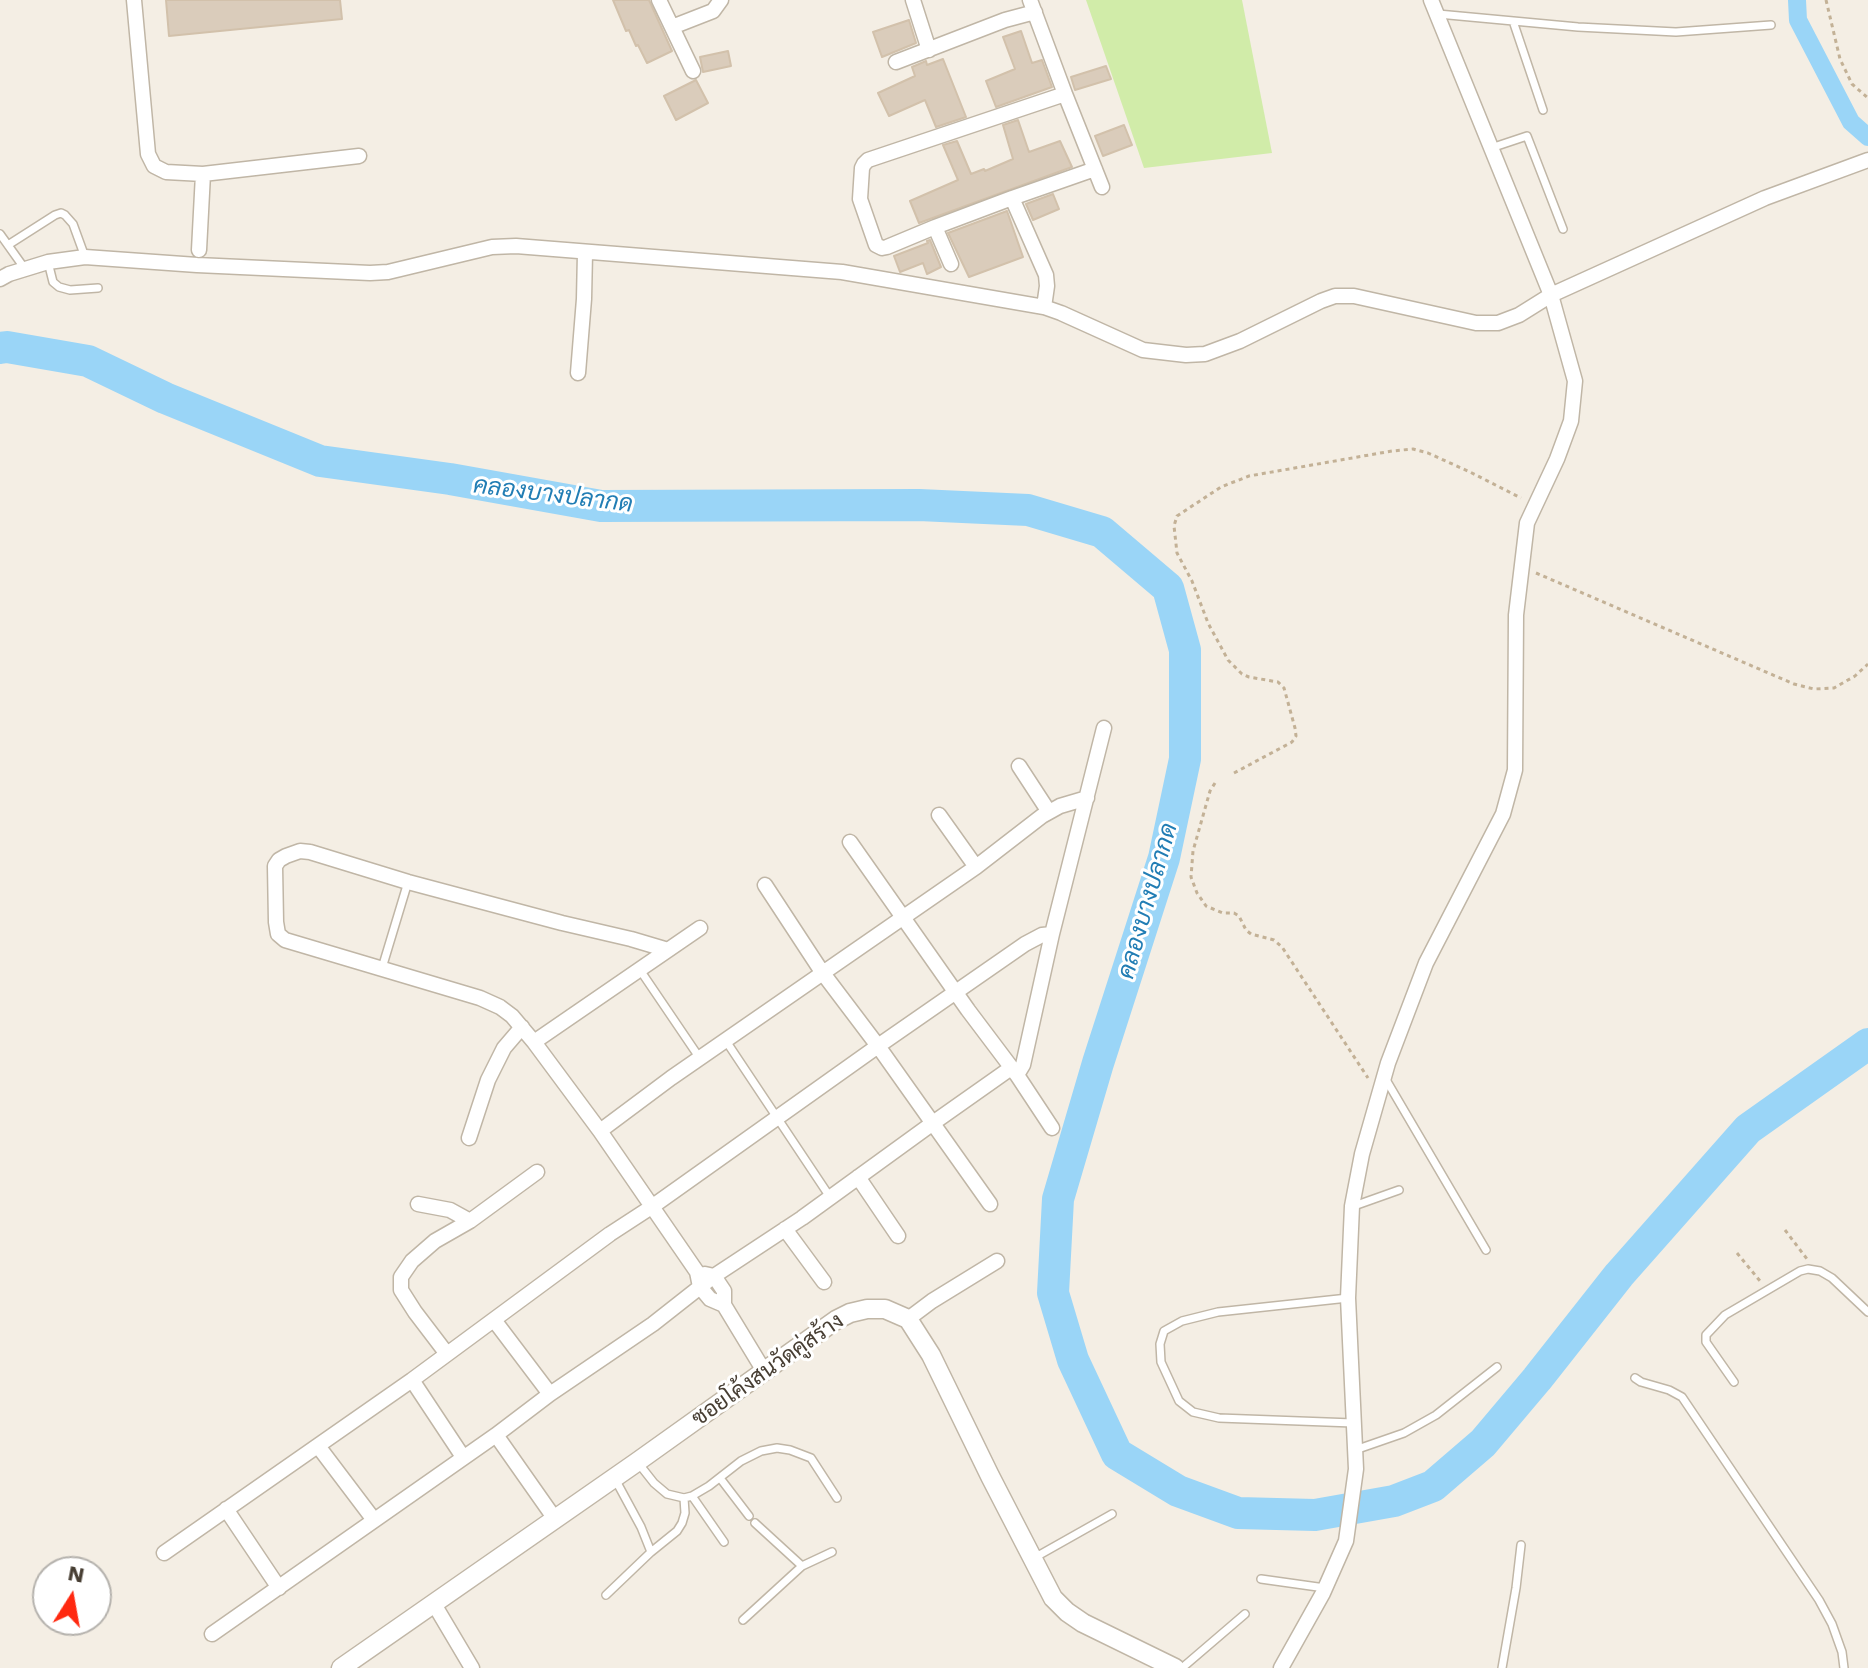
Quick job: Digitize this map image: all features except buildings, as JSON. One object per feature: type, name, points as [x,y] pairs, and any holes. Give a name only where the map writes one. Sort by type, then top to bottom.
[{"type":"street","points":[[134,0],[148,154],[154,166],[166,172],[203,174],[359,156]]},
{"type":"street","points":[[659,0],[693,71]]},
{"type":"street","points":[[672,27],[713,11],[721,0]]},
{"type":"street","points":[[913,0],[929,50]]},
{"type":"street","points":[[896,62],[1005,20],[1032,6],[1102,187]]},
{"type":"street","points":[[1281,1668],[1325,1588],[1346,1541],[1356,1469],[1348,1298],[1352,1206],[1362,1154],[1384,1076],[1426,963],[1503,814],[1515,770],[1516,615],[1527,523],[1571,421],[1575,381],[1551,295],[1434,7]]},
{"type":"street","points":[[1065,94],[868,160],[862,168],[860,199],[876,245],[887,247],[1095,169]]},
{"type":"street","points":[[0,279],[48,262],[85,257],[370,273],[407,268],[492,247],[516,246],[842,272],[1044,307],[1143,350],[1205,354],[1335,296],[1354,296],[1476,323],[1498,323],[1519,315],[1551,295],[1765,198],[1868,160]]},
{"type":"street","points":[[199,250],[203,174]]},
{"type":"street","points":[[1012,198],[1046,275],[1044,307]]},
{"type":"street","points":[[935,227],[951,264]]},
{"type":"street","points":[[578,373],[585,253]]},
{"type":"street","points":[[212,1634],[653,1324],[698,1280],[714,1276],[933,1123],[1023,1065],[1052,934],[1104,728]]},
{"type":"street","points":[[1019,766],[1049,812]]},
{"type":"street","points":[[600,1131],[822,972],[976,867],[1049,812],[1087,798]]},
{"type":"street","points":[[939,815],[976,867]]},
{"type":"street","points":[[850,842],[1052,1128]]},
{"type":"street","points":[[668,950],[408,882],[310,852],[300,851],[286,856],[275,866],[276,922],[278,934],[285,940],[480,998],[500,1007],[522,1027],[653,1206],[710,1299],[724,1305]]},
{"type":"street","points":[[765,885],[822,972],[990,1204]]},
{"type":"street","points":[[534,1042],[700,928]]},
{"type":"street","points":[[164,1553],[412,1380],[610,1234],[878,1046],[1025,944],[1042,935],[1052,934]]},
{"type":"street","points":[[469,1138],[488,1080],[504,1048],[522,1027]]},
{"type":"street","points":[[447,1354],[401,1290],[401,1277],[412,1261],[435,1241],[470,1221],[537,1172]]},
{"type":"street","points":[[858,1177],[898,1236]]},
{"type":"street","points":[[418,1204],[450,1210],[470,1221]]},
{"type":"street","points":[[785,1229],[824,1282]]},
{"type":"street","points":[[997,1261],[908,1319],[931,1355],[1053,1598],[1083,1623],[1173,1667]]},
{"type":"street","points":[[714,1276],[724,1291],[724,1305],[764,1371]]},
{"type":"street","name":"ซอยโค้งสนวัดคู่สร้าง","points":[[341,1668],[836,1320],[867,1309],[885,1309],[908,1319]]},
{"type":"street","points":[[494,1320],[550,1394]]},
{"type":"street","points":[[412,1380],[463,1457]]},
{"type":"street","points":[[496,1435],[555,1519]]},
{"type":"street","points":[[318,1446],[374,1520]]},
{"type":"street","points":[[226,1509],[279,1588]]},
{"type":"street","points":[[434,1604],[472,1668]]},
{"type":"lane","points":[[1434,7],[1513,21],[1578,27],[1676,32],[1771,25]]},
{"type":"lane","points":[[1513,21],[1543,110]]},
{"type":"lane","points":[[1491,148],[1527,136],[1563,229]]},
{"type":"lane","points":[[8,245],[61,213],[73,224],[85,257]]},
{"type":"lane","points":[[0,234],[25,269]]},
{"type":"lane","points":[[48,262],[53,282],[59,287],[70,290],[98,288]]},
{"type":"lane","points":[[382,968],[408,882]]},
{"type":"lane","points":[[640,970],[700,1058]]},
{"type":"lane","points":[[726,1041],[830,1197]]},
{"type":"lane","points":[[1384,1076],[1486,1250]]},
{"type":"lane","points":[[1352,1206],[1399,1190]]},
{"type":"lane","points":[[1734,1382],[1706,1342],[1706,1335],[1725,1315],[1800,1271],[1815,1270],[1832,1278],[1868,1312]]},
{"type":"lane","points":[[1348,1298],[1218,1312],[1182,1321],[1164,1331],[1160,1344],[1161,1362],[1179,1401],[1193,1412],[1219,1418],[1354,1423]]},
{"type":"lane","points":[[1355,1450],[1404,1433],[1436,1415],[1497,1367]]},
{"type":"lane","points":[[1635,1378],[1682,1397],[1819,1600],[1832,1624],[1844,1668]]},
{"type":"lane","points":[[637,1462],[667,1494],[688,1497],[761,1451],[777,1448],[790,1450],[811,1458],[837,1498]]},
{"type":"lane","points":[[614,1477],[651,1552]]},
{"type":"lane","points":[[720,1478],[752,1520],[802,1566]]},
{"type":"lane","points":[[688,1497],[724,1542]]},
{"type":"lane","points":[[606,1595],[677,1531],[688,1497]]},
{"type":"lane","points":[[1033,1559],[1112,1514]]},
{"type":"lane","points":[[1502,1668],[1521,1545]]},
{"type":"lane","points":[[743,1620],[802,1566],[832,1552]]},
{"type":"lane","points":[[1261,1579],[1325,1588]]},
{"type":"lane","points":[[1173,1667],[1245,1614]]},
{"type":"path","points":[[1826,0],[1840,59],[1852,84],[1868,98]]},
{"type":"path","points":[[1234,773],[1292,742],[1296,736],[1295,728],[1284,688],[1278,682],[1242,674],[1228,660],[1177,553],[1174,526],[1177,516],[1221,487],[1249,476],[1413,449],[1470,472],[1535,506]]},
{"type":"path","points":[[1522,567],[1794,684],[1814,689],[1834,688],[1868,664]]},
{"type":"path","points":[[1215,783],[1193,851],[1191,877],[1197,893],[1206,906],[1223,913],[1234,913],[1251,934],[1274,940],[1282,947],[1379,1094]]},
{"type":"path","points":[[1785,1230],[1815,1270]]},
{"type":"path","points":[[1737,1253],[1768,1290]]},
{"type":"green space","points":[[1086,0],[1242,0],[1272,153],[1144,168]]},
{"type":"waterway","points":[[1797,0],[1798,20],[1851,122],[1868,137]]},
{"type":"waterway","name":"คลองบางปลากด","points":[[0,348],[88,361],[165,398],[320,461],[450,479],[601,506],[919,505],[1028,510],[1102,532],[1168,588],[1185,650],[1185,759],[1164,858],[1058,1199],[1053,1293],[1073,1360],[1117,1454],[1178,1491],[1238,1513],[1315,1515],[1394,1501],[1433,1486],[1483,1443],[1619,1275],[1748,1129],[1868,1044]]}]
